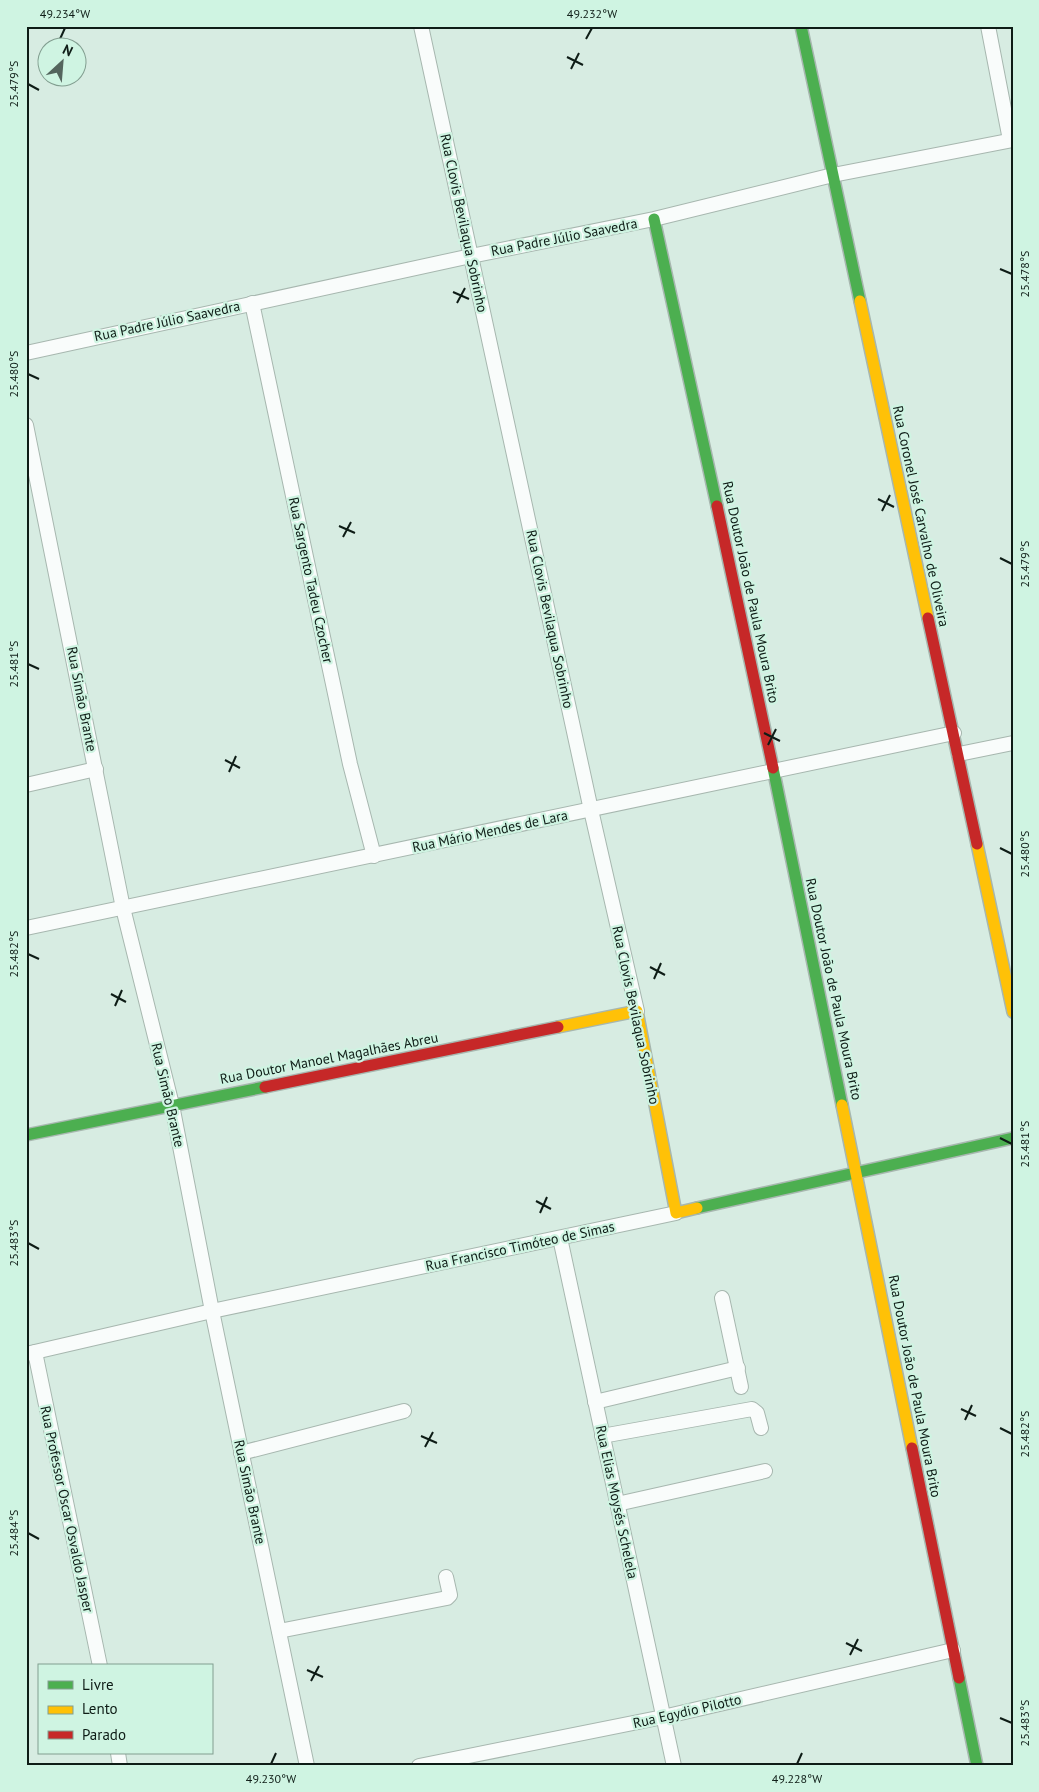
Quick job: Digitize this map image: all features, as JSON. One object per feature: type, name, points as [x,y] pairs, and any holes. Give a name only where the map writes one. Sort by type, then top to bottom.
[{"type":"street","name":"Rua Clovis Bevilaqua Sobrinho","points":[[421,26],[591,810],[638,1011],[676,1213]]},
{"type":"street","name":"Rua Coronel José Carvalho de Oliveira","points":[[801,26],[896,472],[1009,973],[1013,1012]]},
{"type":"street","points":[[988,26],[1012,140]]},
{"type":"street","name":"Rua Padre Júlio Saavedra","points":[[26,353],[471,256],[654,219],[833,175],[1012,140]]},
{"type":"street","name":"Rua Doutor João de Paula Moura Brito","points":[[654,219],[774,770],[977,1766]]},
{"type":"street","name":"Rua Sargento Tadeu Czocher","points":[[252,303],[350,764],[374,856]]},
{"type":"street","name":"Rua Simão Brante","points":[[26,425],[123,908],[172,1105],[212,1311],[308,1766]]},
{"type":"street","name":"Rua Mário Mendes de Lara","points":[[26,928],[954,733]]},
{"type":"street","points":[[959,754],[1013,743]]},
{"type":"street","points":[[26,786],[96,769]]},
{"type":"street","name":"Rua Doutor Manoel Magalhães Abreu","points":[[26,1135],[638,1011]]},
{"type":"street","name":"Rua Francisco Timóteo de Simas","points":[[30,1353],[212,1311],[676,1213],[1013,1138]]},
{"type":"street","name":"Rua Elias Moysés Schelela","points":[[560,1238],[674,1766]]},
{"type":"street","points":[[722,1298],[741,1386]]},
{"type":"street","name":"Rua Professor Oscar Osvaldo Jasper","points":[[30,1353],[100,1664]]},
{"type":"street","points":[[595,1402],[738,1368]]},
{"type":"street","points":[[602,1436],[752,1409],[757,1413],[761,1428]]},
{"type":"street","points":[[242,1453],[404,1411]]},
{"type":"street","points":[[617,1504],[765,1471]]},
{"type":"street","points":[[279,1631],[447,1598],[450,1595],[446,1577]]},
{"type":"street","name":"Rua Egydio Pilotto","points":[[419,1766],[663,1717],[952,1650]]},
{"type":"traffic: fast","points":[[801,26],[860,301]]},
{"type":"traffic: fast","points":[[654,219],[717,506]]},
{"type":"traffic: fast","points":[[773,768],[842,1105]]},
{"type":"traffic: fast","points":[[26,1135],[265,1087]]},
{"type":"traffic: fast","points":[[697,1208],[1013,1138]]},
{"type":"traffic: fast","points":[[959,1678],[977,1766]]},
{"type":"traffic: slow","points":[[860,301],[928,618]]},
{"type":"traffic: slow","points":[[977,844],[1013,1012]]},
{"type":"traffic: slow","points":[[558,1027],[637,1011],[676,1213],[697,1208]]},
{"type":"traffic: slow","points":[[842,1105],[912,1448]]},
{"type":"traffic: jam","points":[[717,506],[773,768]]},
{"type":"traffic: jam","points":[[928,618],[977,844]]},
{"type":"traffic: jam","points":[[265,1087],[558,1027]]},
{"type":"traffic: jam","points":[[912,1448],[959,1678]]}]
